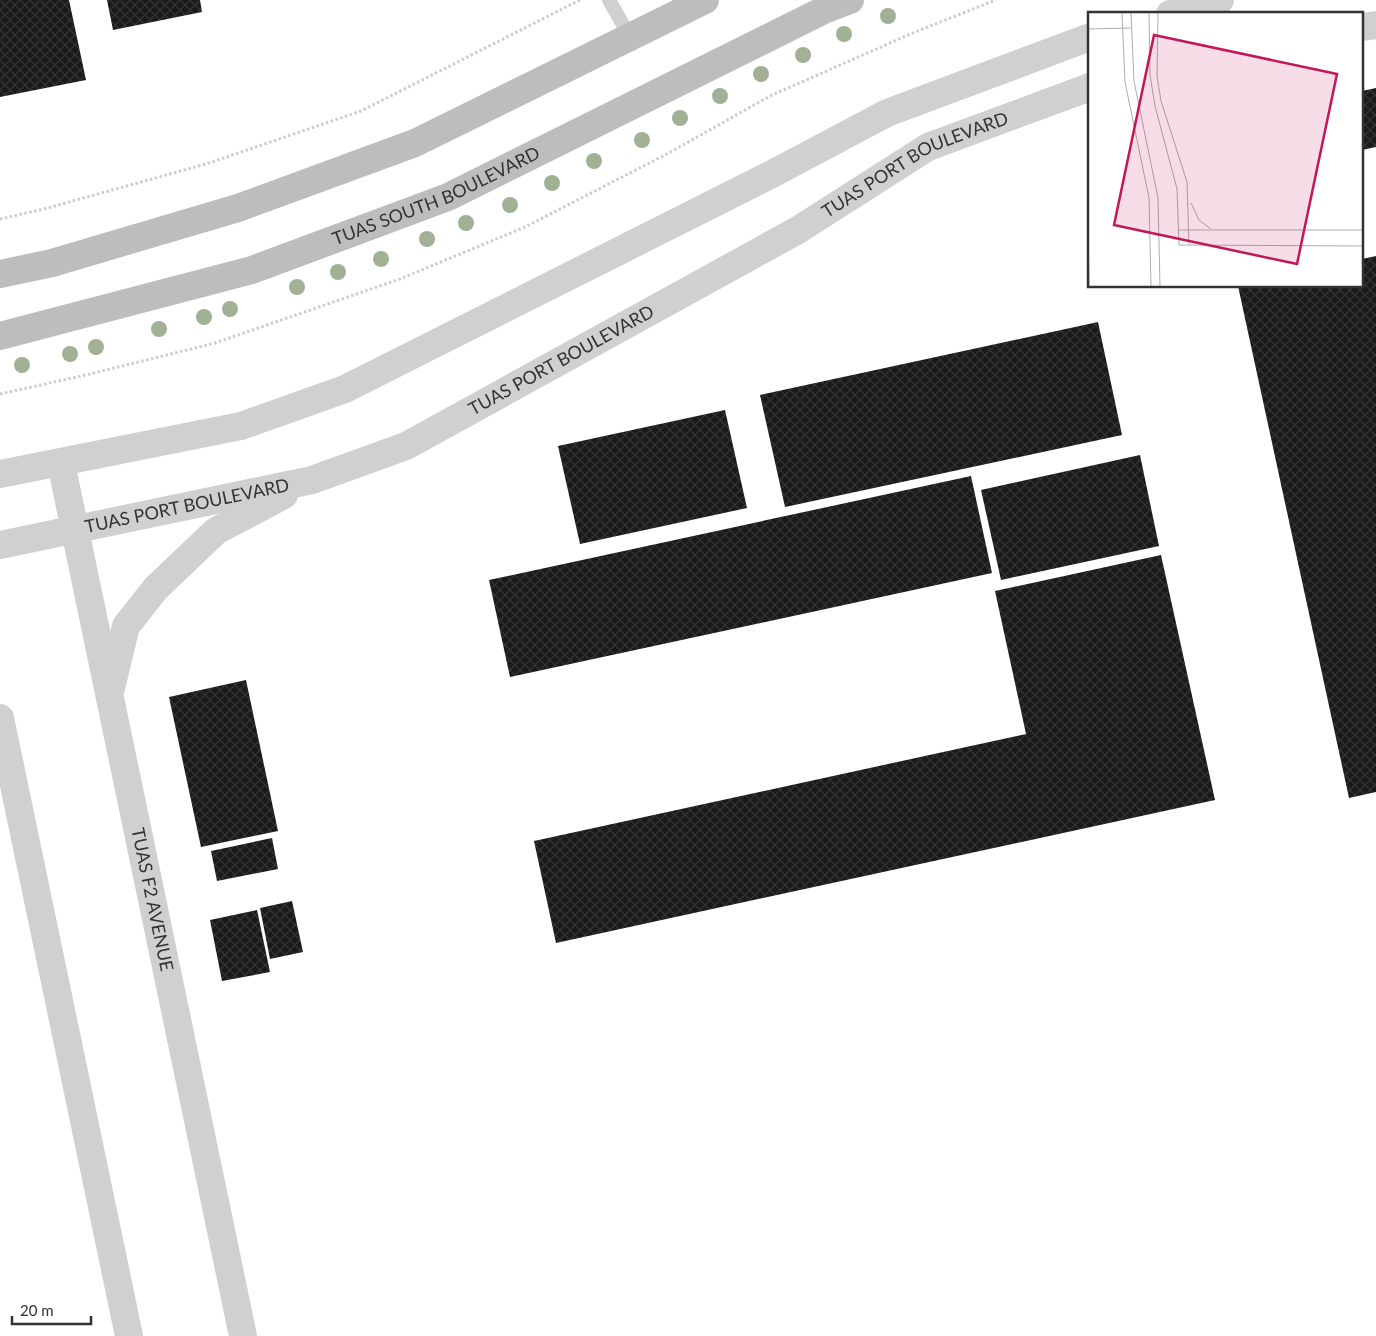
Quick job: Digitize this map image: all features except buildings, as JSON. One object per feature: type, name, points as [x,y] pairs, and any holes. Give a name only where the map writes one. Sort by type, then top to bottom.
[{"type":"main road","points":[[0,274],[52,263],[238,208],[406,147],[705,0]]},
{"type":"main road","name":"TUAS SOUTH BOULEVARD","points":[[0,336],[252,270],[448,197],[824,10],[850,0]]},
{"type":"street","points":[[1177,12],[1220,0]]},
{"type":"street","points":[[0,474],[241,426],[345,389],[772,174],[887,113],[1088,38]]},
{"type":"street","name":"TUAS PORT BOULEVARD","points":[[0,546],[312,480],[406,446],[798,230],[928,147],[1088,88]]},
{"type":"street","name":"TUAS F2 AVENUE","points":[[61,463],[243,1336]]},
{"type":"street","points":[[109,694],[126,626],[156,588],[216,530],[312,480]]},
{"type":"street","points":[[0,718],[129,1336]]},
{"type":"lane","points":[[609,0],[630,37]]},
{"type":"path","points":[[0,219],[44,210],[206,164],[362,111],[580,0]]},
{"type":"path","points":[[0,394],[215,343],[400,278],[525,227],[667,154],[770,96],[915,32],[996,0]]}]
